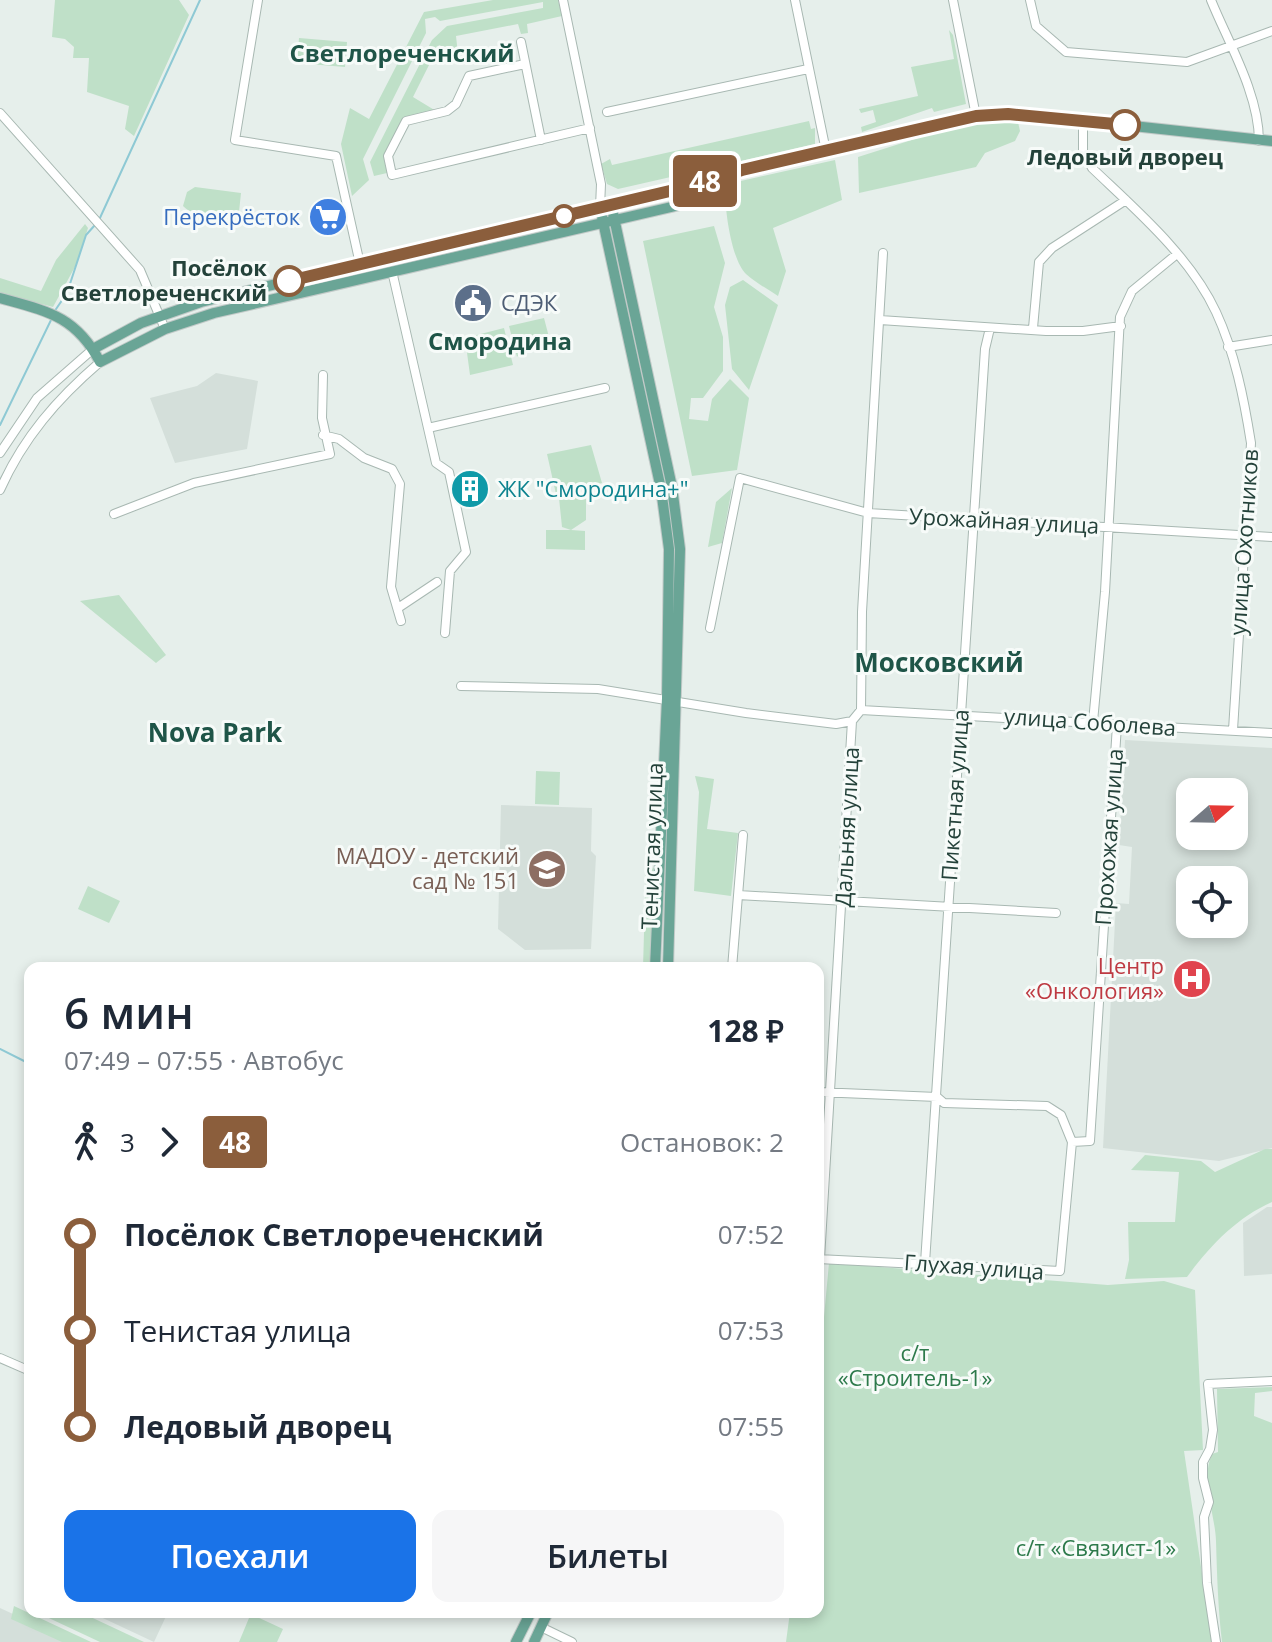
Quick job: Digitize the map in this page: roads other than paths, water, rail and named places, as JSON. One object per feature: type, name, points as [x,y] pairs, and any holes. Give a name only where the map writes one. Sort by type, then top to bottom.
[{"type":"main road","points":[[93,349],[160,315],[285,281],[976,116],[1008,114],[1083,120],[1272,141]]},
{"type":"main road","points":[[0,298],[63,317],[93,349],[100,362],[165,329],[392,271],[690,201],[760,167]]},
{"type":"main road","name":"Тенистая улица","points":[[606,206],[661,489],[669,549],[672,699],[668,962]]},
{"type":"main road","name":"Тенистая улица","points":[[655,962],[672,699]]},
{"type":"main road","points":[[516,1642],[529,1618]]},
{"type":"main road","points":[[534,1642],[545,1619]]},
{"type":"street","points":[[258,0],[235,140],[336,156],[360,264]]},
{"type":"street","points":[[563,0],[606,206]]},
{"type":"street","points":[[795,0],[826,151]]},
{"type":"street","points":[[953,0],[976,116]]},
{"type":"street","points":[[1030,0],[1036,26],[1066,52],[1187,62],[1272,31]]},
{"type":"street","points":[[1211,0],[1249,95],[1259,127],[1259,141]]},
{"type":"street","points":[[521,42],[541,140]]},
{"type":"street","points":[[525,64],[469,76],[456,104],[447,111],[406,121],[388,156],[392,175],[590,128]]},
{"type":"street","points":[[607,112],[808,69]]},
{"type":"street","points":[[0,113],[140,270],[165,329]]},
{"type":"street","name":"улица Охотников","points":[[1083,120],[1083,151],[1092,168],[1177,254],[1215,311],[1244,398],[1251,443],[1233,730]]},
{"type":"street","points":[[1033,328],[1039,262],[1052,248],[1126,200]]},
{"type":"street","points":[[861,710],[868,513],[883,253]]},
{"type":"street","name":"Прохожая улица","points":[[1093,722],[1125,302],[1132,291],[1177,254]]},
{"type":"street","points":[[392,271],[436,463],[449,472],[466,552],[450,571],[445,633]]},
{"type":"street","points":[[880,320],[1083,331],[1121,326]]},
{"type":"street","name":"Пикетная улица","points":[[925,1263],[985,349],[990,328]]},
{"type":"street","points":[[1228,347],[1272,340]]},
{"type":"street","points":[[0,453],[37,398],[93,349]]},
{"type":"street","points":[[0,490],[18,455],[54,405],[100,362]]},
{"type":"street","points":[[114,514],[194,483],[330,454],[323,435],[323,375]]},
{"type":"street","points":[[428,428],[605,388]]},
{"type":"street","points":[[323,435],[339,439],[364,458],[392,469],[400,484],[391,587],[401,621]]},
{"type":"street","name":"Урожайная улица","points":[[710,628],[740,478],[868,513],[1272,537]]},
{"type":"street","points":[[398,608],[437,582]]},
{"type":"street","points":[[461,686],[598,689],[746,713],[836,724],[852,721]]},
{"type":"street","name":"улица Соболева","points":[[861,710],[1272,733]]},
{"type":"street","name":"Дальняя улица","points":[[824,1195],[852,721],[861,710]]},
{"type":"street","name":"Прохожая улица","points":[[1072,1142],[1090,1141],[1117,725]]},
{"type":"street","points":[[732,962],[743,835]]},
{"type":"street","points":[[738,895],[1056,913]]},
{"type":"street","points":[[824,1092],[937,1097],[944,1103],[1047,1106],[1056,1110],[1065,1122],[1072,1142]]},
{"type":"street","name":"Глухая улица","points":[[824,1259],[1060,1271],[1072,1142]]},
{"type":"street","points":[[0,1358],[24,1368]]},
{"type":"street","points":[[1216,1642],[1207,1583],[1204,1517],[1209,1502],[1203,1462],[1210,1449],[1213,1430],[1208,1384],[1272,1381]]},
{"type":"street","points":[[545,1619],[572,1642]]},
{"type":"waterway","points":[[99,220],[200,0]]},
{"type":"waterway","points":[[54,312],[67,293],[86,235],[95,225]]},
{"type":"waterway","points":[[0,425],[52,318]]},
{"type":"waterway","points":[[0,1049],[24,1061]]},
{"type":"place","name":"Ледовый дворец","points":[[1125,125]]},
{"type":"place","name":"Перекрёсток","points":[[328,217]]},
{"type":"place","name":"Посёлок Светлореченский","points":[[289,281]]},
{"type":"place","name":"СДЭК","points":[[473,303]]},
{"type":"place","name":"ЖК \"Смородина+\"","points":[[470,489]]},
{"type":"place","name":"МАДОУ - детский сад № 151","points":[[547,869]]},
{"type":"place","name":"Центр «Онкология»","points":[[1192,979]]},
{"type":"district","name":"Светлореченский","points":[[402,54]]},
{"type":"district","name":"Смородина","points":[[500,342]]},
{"type":"district","name":"Московский","points":[[939,663]]},
{"type":"district","name":"Nova Park","points":[[215,733]]},
{"type":"park label","name":"с/т «Строитель-1»","points":[[915,1366]]},
{"type":"park label","name":"с/т «Связист-1»","points":[[1096,1548]]}]
